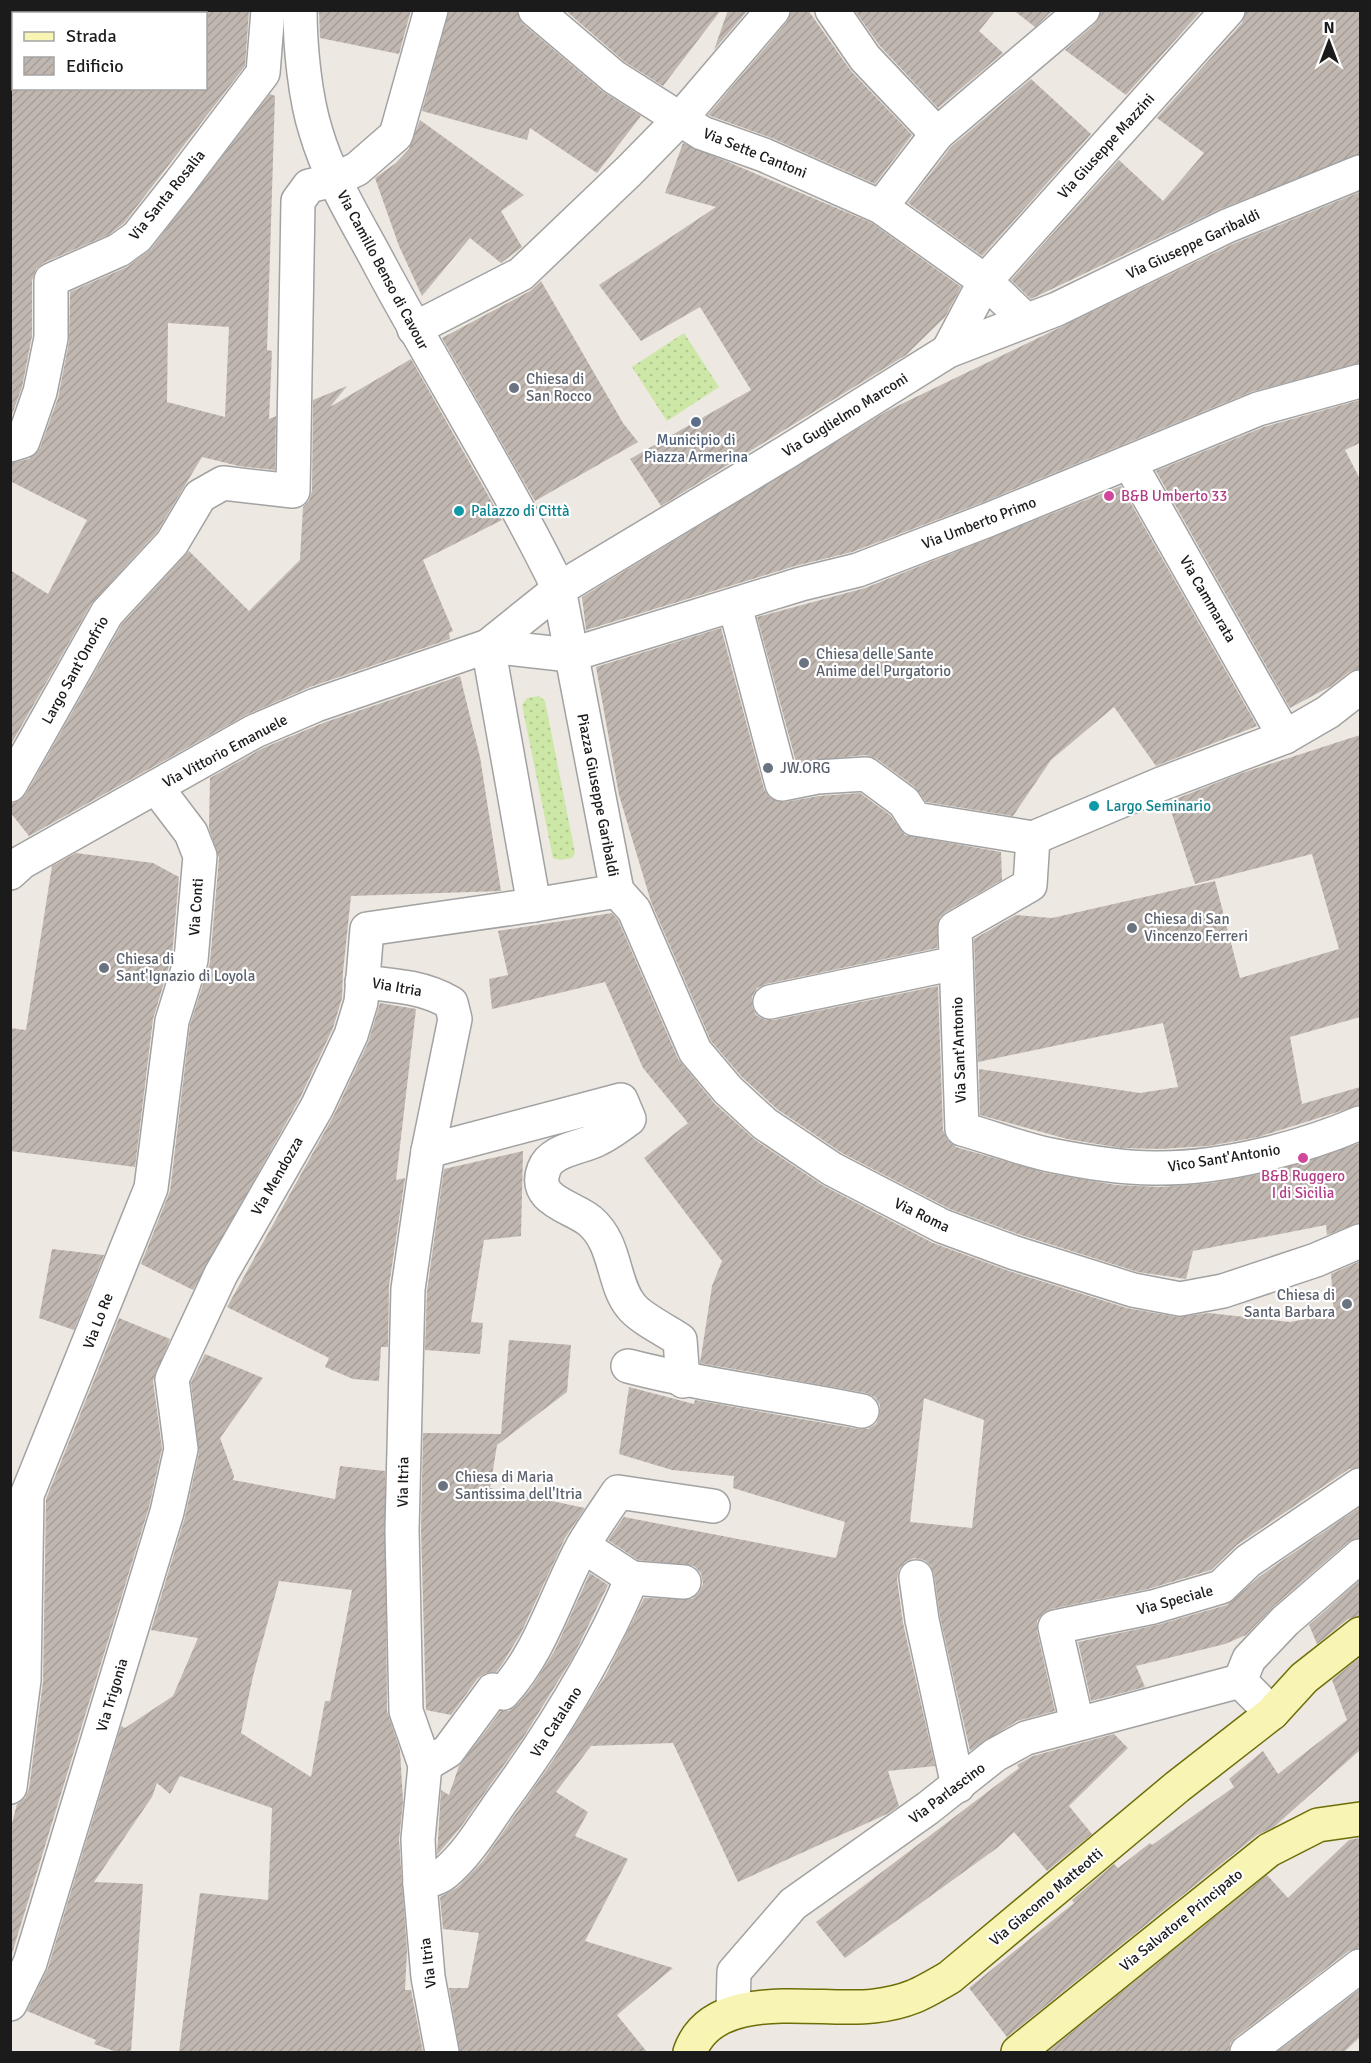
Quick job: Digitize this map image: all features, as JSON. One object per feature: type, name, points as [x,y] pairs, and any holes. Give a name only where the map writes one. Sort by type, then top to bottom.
[{"type":"main road","name":"Via Giacomo Matteotti","points":[[690,2052],[708,2027],[733,2012],[755,2006],[872,2006],[913,1999],[950,1977],[1177,1787],[1272,1713],[1304,1678],[1360,1634]]},
{"type":"main road","name":"Via Salvatore Principato","points":[[1018,2052],[1269,1850],[1318,1825],[1360,1819]]},
{"type":"street","name":"Via Santa Rosalia","points":[[10,445],[23,441],[40,392],[51,338],[51,280],[119,250],[136,237],[179,184],[263,73],[268,10]]},
{"type":"street","name":"Via Camillo Benso di Cavour","points":[[300,10],[300,40],[315,131],[334,180],[414,329],[520,510],[559,589]]},
{"type":"street","points":[[334,180],[357,169],[396,135],[431,10]]},
{"type":"street","points":[[414,329],[521,274],[680,119],[773,10]]},
{"type":"street","points":[[832,10],[865,58],[937,134]]},
{"type":"street","points":[[880,207],[937,134],[1083,10]]},
{"type":"street","name":"Via Giuseppe Mazzini","points":[[948,351],[985,281],[1228,10]]},
{"type":"street","name":"Via Sette Cantoni","points":[[546,15],[614,77],[702,133],[764,154],[880,207],[985,281],[1026,320]]},
{"type":"street","name":"Via Giuseppe Garibaldi","points":[[1026,320],[1057,309],[1227,226],[1360,172]]},
{"type":"street","name":"Largo Sant'Onofrio","points":[[10,785],[107,613],[172,543],[200,496],[223,483],[293,491],[298,201],[309,186],[334,180]]},
{"type":"street","name":"Via Guglielmo Marconi","points":[[559,589],[671,523],[948,351],[1026,320]]},
{"type":"street","name":"Via Umberto Primo","points":[[581,652],[858,570],[1258,409],[1360,381]]},
{"type":"street","name":"Via Cammarata","points":[[1129,462],[1285,737]]},
{"type":"street","points":[[488,646],[559,589]]},
{"type":"street","name":"Piazza Giuseppe Garibaldi","points":[[362,975],[367,930],[618,891],[614,822],[581,652],[559,589]]},
{"type":"street","points":[[735,606],[782,784],[818,777],[866,774],[904,802],[915,819],[1018,836],[1285,737],[1328,712],[1360,687]]},
{"type":"street","points":[[488,646],[581,652]]},
{"type":"street","points":[[488,646],[520,908]]},
{"type":"street","name":"Via Vittorio Emanuele","points":[[10,873],[22,862],[255,731],[316,705],[488,646]]},
{"type":"street","name":"Via Conti","points":[[156,788],[191,833],[200,856],[191,960],[172,1021],[156,1143]]},
{"type":"street","name":"Via Sant'Antonio","points":[[1018,836],[1030,885],[955,928],[962,1129],[1049,1154]]},
{"type":"street","name":"Via Roma","points":[[618,891],[634,910],[695,1051],[728,1090],[765,1124],[832,1168],[942,1226],[1015,1253],[1133,1290],[1180,1299],[1223,1291],[1316,1260],[1360,1241]]},
{"type":"street","points":[[770,1002],[956,963]]},
{"type":"street","name":"Via Itria","points":[[362,975],[436,994],[451,1003],[455,1019],[428,1150],[408,1289],[402,1530],[406,1711],[425,1765],[417,1839],[428,1977],[442,2052]]},
{"type":"street","name":"Via Mendozza","points":[[172,1379],[221,1274],[316,1107],[351,1035],[361,1002],[362,975]]},
{"type":"street","points":[[428,1150],[621,1100],[629,1119],[598,1140],[553,1158],[544,1169],[542,1181],[546,1193],[554,1202],[591,1222],[612,1254],[619,1280],[631,1307],[680,1340],[683,1381]]},
{"type":"street","name":"Vico Sant'Antonio","points":[[1049,1154],[1123,1166],[1160,1168],[1194,1165],[1320,1141],[1360,1123]]},
{"type":"street","name":"Via Lo Re","points":[[10,1787],[24,1680],[27,1495],[151,1188],[156,1143]]},
{"type":"street","points":[[628,1366],[683,1381],[781,1394],[862,1411]]},
{"type":"street","name":"Via Trigonia","points":[[10,2004],[30,1963],[167,1512],[181,1449],[178,1405],[172,1379]]},
{"type":"street","name":"Via Speciale","points":[[1077,1723],[1055,1627],[1153,1607],[1221,1587],[1248,1561],[1360,1485]]},
{"type":"street","points":[[425,1765],[448,1751],[493,1690],[503,1693],[514,1681],[547,1623],[583,1546],[618,1492],[713,1506]]},
{"type":"street","points":[[583,1546],[632,1578],[684,1582]]},
{"type":"street","points":[[1272,1713],[1240,1681],[1249,1659],[1285,1621],[1360,1556]]},
{"type":"street","points":[[916,1576],[922,1620],[958,1786]]},
{"type":"street","name":"Via Catalano","points":[[420,1884],[443,1875],[464,1853],[527,1767],[578,1689],[612,1625],[632,1578]]},
{"type":"street","name":"Via Parlascino","points":[[733,2012],[734,1972],[793,1904],[958,1786],[995,1755],[1026,1738],[1240,1681]]},
{"type":"street","points":[[1247,2052],[1360,1966]]},
{"type":"green space","points":[[684,333],[719,387],[667,421],[632,367]]},
{"type":"green space","points":[[539,696],[545,701],[575,853],[572,858],[560,860],[553,858],[522,705],[527,698]]},
{"type":"building","points":[[206,10],[249,10],[245,66],[124,223],[110,234],[43,263],[36,269],[32,280],[32,336],[22,387],[10,420],[10,88],[12,90],[207,90]]},
{"type":"building","points":[[319,10],[411,10],[399,54],[320,38]]},
{"type":"building","points":[[449,10],[517,10],[523,24],[602,91],[641,116],[597,173],[530,128],[527,140],[422,111]]},
{"type":"building","points":[[565,10],[721,10],[663,86],[625,62]]},
{"type":"building","points":[[728,10],[748,10],[714,50]]},
{"type":"building","points":[[791,10],[808,10],[851,71],[912,135],[875,184],[772,138],[708,115],[787,22]]},
{"type":"building","points":[[996,10],[979,31],[1003,53],[938,108],[880,46],[855,11]]},
{"type":"building","points":[[1013,10],[1053,10],[1035,27]]},
{"type":"building","points":[[1101,10],[1202,10],[1126,95],[1065,50],[1095,24]]},
{"type":"building","points":[[1246,10],[1360,10],[1360,154],[1220,209],[1031,299],[1011,280],[1119,160],[1163,201],[1204,153],[1157,118],[1242,23]]},
{"type":"building","points":[[1031,79],[1091,134],[982,256],[908,203],[951,147]]},
{"type":"building","points":[[270,94],[275,96],[267,350],[272,351],[269,419],[276,416],[275,470],[239,466],[202,457],[157,532],[91,604],[10,746],[10,570],[48,594],[87,520],[10,481],[10,463],[29,459],[40,448],[58,398],[69,342],[70,292],[127,267],[151,249]],"holes":[[[168,323],[229,327],[225,417],[167,402]]]},
{"type":"building","points":[[420,120],[524,195],[501,211],[522,247],[501,263],[470,238],[422,296],[399,246],[375,178],[396,163],[409,149]]},
{"type":"building","points":[[683,143],[872,223],[961,287],[945,317],[906,355],[661,506],[630,459],[751,390],[700,307],[641,341],[599,285],[716,207],[665,193]]},
{"type":"building","points":[[1360,192],[1360,363],[1251,392],[981,503],[852,552],[795,566],[586,630],[582,597],[887,411],[1235,243]]},
{"type":"building","name":"Chiesa di San Rocco","points":[[541,281],[623,423],[638,442],[535,501],[442,338],[530,291]]},
{"type":"building","points":[[411,359],[502,520],[423,560],[453,631],[449,633],[450,639],[310,687],[248,714],[29,836],[10,812],[10,804],[19,801],[26,794],[122,624],[189,551],[249,611],[300,560],[303,507],[309,501],[312,491],[313,400],[347,386],[330,407]]},
{"type":"building","points":[[1360,400],[1360,443],[1345,450],[1360,479],[1360,669],[1349,672],[1331,686],[1290,708],[1156,471],[1264,427]]},
{"type":"building","points":[[1121,486],[1257,726],[1156,766],[1114,707],[1051,760],[1013,816],[926,802],[915,787],[877,759],[866,755],[796,762],[757,617],[865,588]]},
{"type":"building","points":[[721,628],[764,789],[769,797],[785,802],[819,796],[860,793],[890,815],[905,835],[1001,852],[1002,880],[939,918],[937,948],[766,984],[757,988],[752,997],[752,1006],[756,1015],[765,1020],[774,1020],[938,986],[943,1130],[947,1140],[956,1147],[1046,1173],[1116,1185],[1160,1187],[1212,1183],[1266,1173],[1360,1143],[1360,1223],[1327,1235],[1326,1225],[1193,1251],[1186,1279],[1138,1272],[1021,1235],[950,1209],[842,1153],[777,1109],[742,1077],[711,1041],[651,902],[619,795],[596,667]]},
{"type":"building","points":[[460,676],[480,757],[501,891],[351,896],[342,998],[333,1028],[300,1098],[193,1290],[141,1264],[170,1191],[190,1025],[210,962],[219,858],[209,828],[210,778],[263,748],[323,723]]},
{"type":"building","points":[[1360,735],[1360,1017],[1290,1037],[1302,1104],[1360,1087],[1360,1105],[1258,1137],[1208,1146],[1160,1149],[1121,1148],[1067,1139],[980,1115],[979,1069],[1140,1093],[1178,1087],[1163,1023],[978,1062],[974,939],[1016,915],[1052,918],[1215,881],[1240,978],[1339,949],[1312,854],[1195,884],[1168,802],[1239,774]]},
{"type":"building","name":"Chiesa di Sant'Ignazio di Loyola","points":[[76,853],[153,863],[179,877],[172,956],[153,1019],[135,1167],[10,1151],[10,1028],[26,1030],[52,866]]},
{"type":"building","points":[[612,913],[618,920],[678,1059],[715,1104],[755,1140],[822,1185],[933,1243],[1009,1271],[1127,1308],[1177,1317],[1209,1313],[1290,1322],[1334,1314],[1331,1274],[1360,1261],[1360,1467],[1349,1469],[1237,1545],[1211,1570],[1148,1589],[1051,1609],[1043,1613],[1037,1621],[1037,1631],[1055,1711],[1017,1721],[970,1751],[940,1617],[934,1574],[930,1565],[924,1560],[914,1558],[905,1562],[899,1569],[897,1579],[903,1623],[935,1766],[888,1771],[899,1806],[887,1814],[738,1882],[673,1743],[591,1746],[556,1792],[588,1812],[575,1836],[628,1859],[585,1941],[673,1968],[617,2015],[647,2052],[460,2052],[449,1988],[468,1988],[479,1933],[443,1929],[440,1897],[458,1887],[483,1861],[554,1759],[606,1675],[644,1598],[692,1599],[699,1593],[703,1584],[701,1573],[694,1566],[638,1560],[608,1540],[624,1517],[836,1558],[845,1522],[733,1488],[734,1476],[672,1470],[619,1454],[629,1387],[694,1404],[695,1400],[858,1429],[868,1429],[876,1424],[880,1414],[880,1405],[875,1397],[866,1393],[700,1363],[712,1286],[722,1261],[644,1158],[688,1123],[643,1068],[605,982],[492,1009],[489,979],[508,975],[498,931]],"holes":[[[924,1398],[984,1420],[972,1528],[910,1522]]]},
{"type":"building","points":[[380,1003],[416,1009],[396,1180],[405,1178],[389,1286],[388,1347],[381,1347],[379,1381],[353,1379],[325,1367],[329,1358],[227,1307],[334,1115],[368,1043]]},
{"type":"building","points":[[523,1151],[521,1236],[484,1240],[471,1322],[483,1323],[480,1354],[425,1350],[427,1291],[444,1169]]},
{"type":"building","points":[[52,1249],[104,1255],[74,1330],[39,1318]]},
{"type":"building","points":[[119,1318],[170,1339],[153,1381],[162,1448],[149,1507],[10,1960],[10,1831],[17,1804],[25,1798],[29,1789],[43,1682],[46,1499]]},
{"type":"building","points":[[509,1340],[571,1345],[567,1392],[497,1445],[490,1488],[585,1508],[565,1538],[521,1633],[501,1666],[496,1672],[486,1673],[478,1678],[451,1715],[426,1710],[421,1530],[423,1433],[501,1434]]},
{"type":"building","points":[[205,1354],[263,1378],[220,1438],[234,1476],[233,1480],[335,1499],[340,1466],[385,1471],[387,1711],[400,1750],[403,1801],[399,1840],[407,1950],[405,1990],[411,1990],[423,2052],[179,2052],[200,1893],[268,1900],[272,1808],[180,1776],[170,1794],[157,1783],[152,1797],[94,1882],[143,1884],[131,2052],[117,2052],[94,2044],[96,2040],[27,2011],[48,1968],[121,1726],[125,1728],[173,1696],[198,1638],[151,1630],[185,1517],[199,1453],[191,1382]],"holes":[[[279,1581],[352,1590],[330,1701],[325,1701],[311,1777],[241,1733],[253,1676]]]},
{"type":"building","points":[[1360,1507],[1360,1538],[1348,1542],[1273,1607],[1246,1635],[1225,1644],[1136,1666],[1145,1687],[1091,1701],[1078,1642],[1157,1625],[1227,1605],[1260,1576]]},
{"type":"building","points":[[590,1573],[608,1585],[573,1657],[523,1738],[460,1828],[437,1855],[441,1790],[449,1795],[459,1766],[501,1711],[509,1711],[517,1705],[532,1687],[555,1650]]},
{"type":"building","points":[[1360,1580],[1360,1616],[1348,1619],[1317,1644],[1309,1625]]},
{"type":"building","points":[[1360,1657],[1360,1750],[1274,1827],[1257,1835],[1007,2037],[969,1988],[1074,1903],[1072,1900],[1114,1864],[1118,1868],[1150,1843],[1152,1845],[1234,1787],[1229,1779],[1263,1751],[1278,1774],[1347,1720],[1332,1680]]},
{"type":"building","points":[[1114,1734],[1128,1748],[1069,1806],[1092,1834],[1047,1871],[1014,1832],[997,1848],[845,1958],[816,1922],[1019,1768],[1017,1765],[1033,1756]]},
{"type":"building","points":[[1360,1838],[1360,1948],[1349,1951],[1236,2037],[1230,2044],[1229,2052],[1047,2052],[1267,1875],[1288,1898],[1349,1840]]},
{"type":"building","points":[[1360,1989],[1360,2037],[1344,2052],[1277,2052]]},
{"type":"place","name":"Chiesa di San Rocco","points":[[514,388]]},
{"type":"place","name":"Municipio di Piazza Armerina","points":[[696,422]]},
{"type":"place","name":"B&B Umberto 33","points":[[1109,496]]},
{"type":"place","name":"Palazzo di Città","points":[[459,511]]},
{"type":"place","name":"Chiesa delle Sante Anime del Purgatorio","points":[[804,663]]},
{"type":"place","name":"JW.ORG","points":[[768,768]]},
{"type":"place","name":"Largo Seminario","points":[[1094,806]]},
{"type":"place","name":"Chiesa di San Vincenzo Ferreri","points":[[1132,928]]},
{"type":"place","name":"Chiesa di Sant'Ignazio di Loyola","points":[[104,968]]},
{"type":"place","name":"B&B Ruggero I di Sicilia","points":[[1303,1158]]},
{"type":"place","name":"Chiesa di Santa Barbara","points":[[1347,1304]]},
{"type":"place","name":"Chiesa di Maria Santissima dell'Itria","points":[[443,1486]]}]
